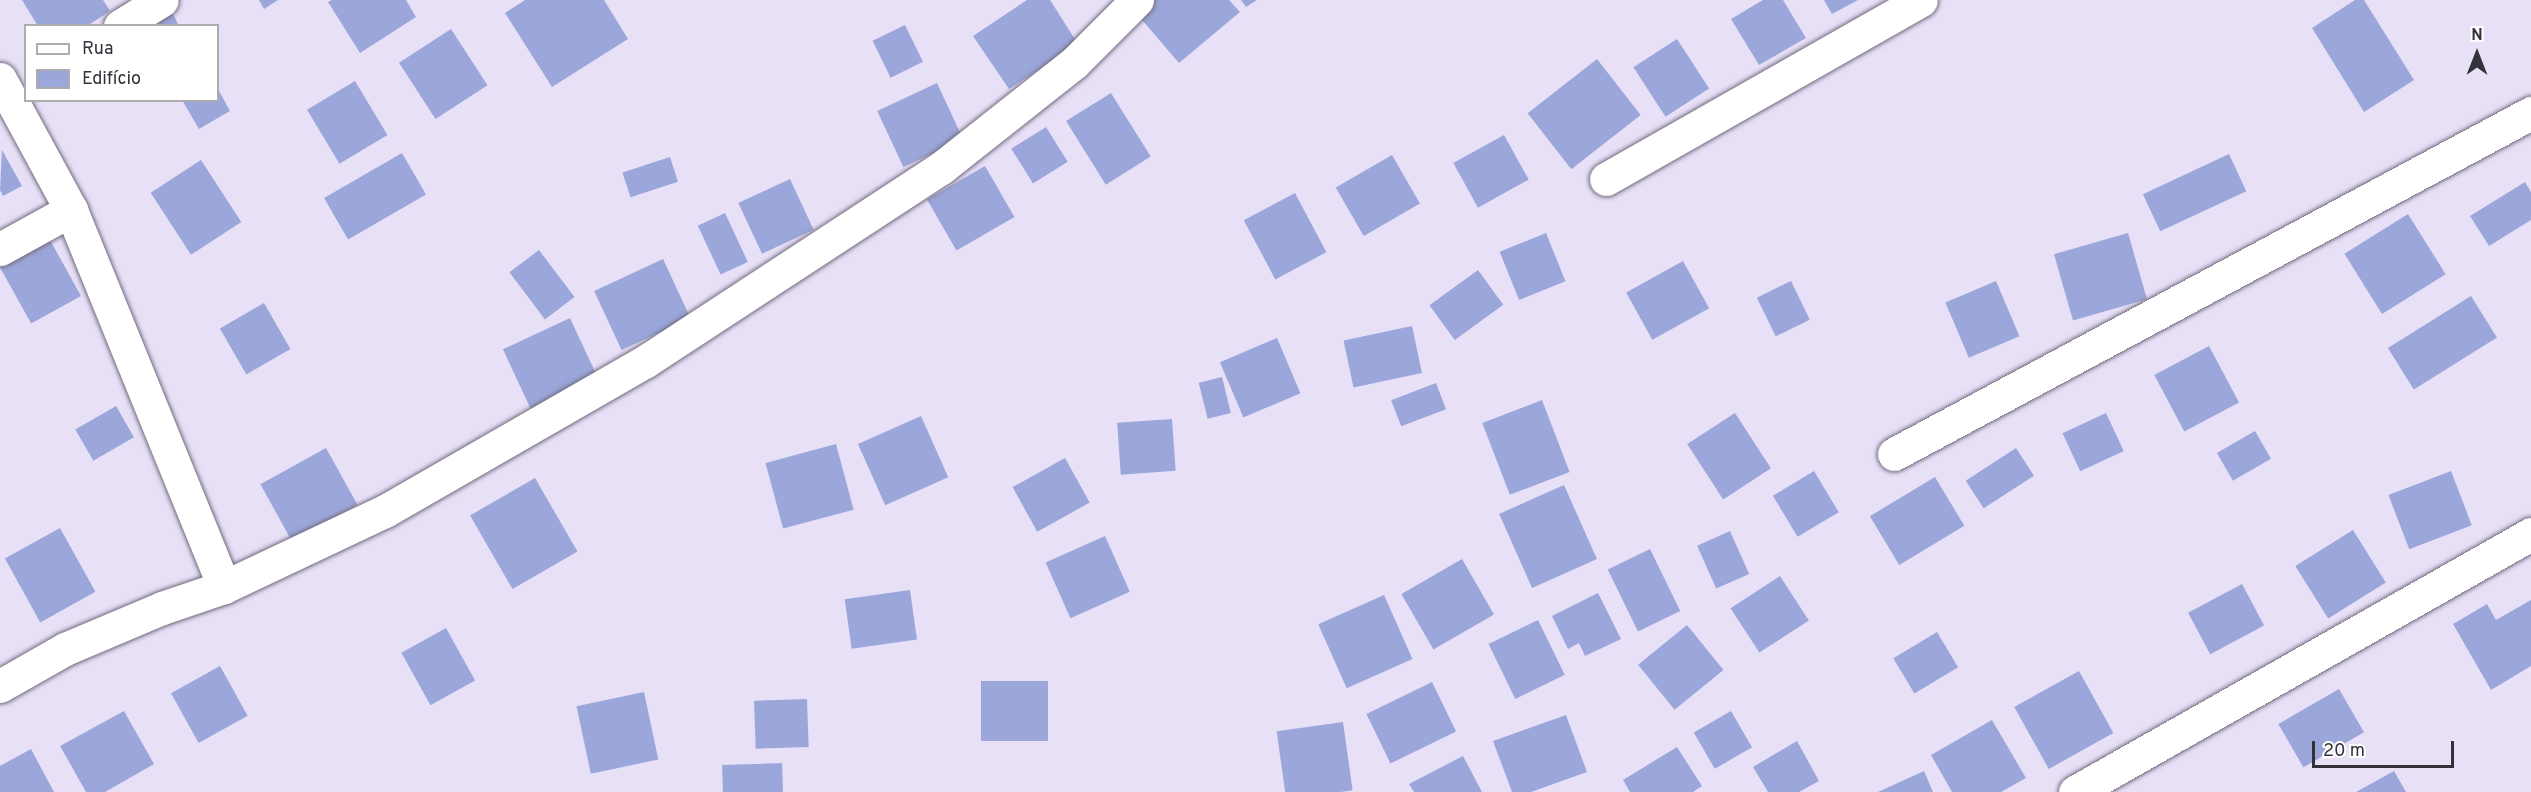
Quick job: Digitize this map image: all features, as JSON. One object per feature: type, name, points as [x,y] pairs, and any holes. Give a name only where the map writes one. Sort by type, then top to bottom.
[{"type":"street","points":[[123,24],[162,0]]},
{"type":"street","points":[[0,686],[65,649],[162,608],[224,587],[385,511],[645,361],[941,168],[1074,63],[1137,0]]},
{"type":"street","points":[[1606,180],[1921,0]]},
{"type":"street","points":[[11,84],[71,210],[224,587]]},
{"type":"street","points":[[1894,454],[2531,113]]},
{"type":"street","points":[[0,249],[71,210]]},
{"type":"street","points":[[2075,792],[2531,534]]},
{"type":"building","points":[[22,0],[103,0],[110,11],[90,24],[37,24]]},
{"type":"building","points":[[259,0],[278,0],[264,9]]},
{"type":"building","points":[[332,0],[406,0],[416,17],[360,53],[328,2]]},
{"type":"building","points":[[525,0],[604,0],[628,39],[552,87],[505,13]]},
{"type":"building","points":[[1027,0],[1050,0],[1078,44],[1009,89],[973,36]]},
{"type":"building","points":[[1153,0],[1229,0],[1240,12],[1179,63],[1137,14]]},
{"type":"building","points":[[1241,0],[1257,0],[1246,7]]},
{"type":"building","points":[[1763,0],[1783,0],[1806,38],[1759,65],[1731,19]]},
{"type":"building","points":[[1824,0],[1858,0],[1832,14]]},
{"type":"building","points":[[2355,0],[2364,0],[2414,80],[2364,112],[2312,28]]},
{"type":"building","points":[[173,14],[178,24],[152,24]]},
{"type":"building","points":[[905,25],[923,62],[891,78],[873,41]]},
{"type":"building","points":[[451,29],[487,85],[435,119],[399,63]]},
{"type":"building","points":[[1677,39],[1709,88],[1666,117],[1633,67]]},
{"type":"building","points":[[1597,59],[1641,115],[1571,169],[1528,113]]},
{"type":"building","points":[[355,81],[387,135],[339,164],[307,110]]},
{"type":"building","points":[[937,83],[963,139],[903,167],[877,111]]},
{"type":"building","points":[[219,91],[230,111],[199,129],[183,102],[219,102]]},
{"type":"building","points":[[1111,93],[1151,157],[1106,185],[1066,121]]},
{"type":"building","points":[[1046,127],[1068,162],[1033,183],[1011,149]]},
{"type":"building","points":[[1504,135],[1529,180],[1478,208],[1453,163]]},
{"type":"building","points":[[2,150],[22,186],[3,196],[0,190]]},
{"type":"building","points":[[402,153],[426,195],[348,240],[324,198]]},
{"type":"building","points":[[2229,154],[2246,191],[2160,231],[2143,194]]},
{"type":"building","points":[[1392,155],[1420,203],[1364,236],[1336,188]]},
{"type":"building","points":[[670,157],[678,182],[630,197],[622,172]]},
{"type":"building","points":[[201,160],[241,222],[191,255],[151,193]]},
{"type":"building","points":[[985,166],[1014,217],[956,251],[927,200]]},
{"type":"building","points":[[790,179],[814,230],[762,254],[738,203]]},
{"type":"building","points":[[2525,182],[2531,192],[2531,220],[2489,246],[2470,216]]},
{"type":"building","points":[[1295,193],[1326,252],[1275,279],[1244,220]]},
{"type":"building","points":[[725,213],[748,262],[721,275],[698,226]]},
{"type":"building","points":[[2408,214],[2446,274],[2382,314],[2344,254]]},
{"type":"building","points":[[1546,233],[1565,281],[1519,300],[1500,252]]},
{"type":"building","points":[[2128,233],[2147,299],[2073,321],[2054,254]]},
{"type":"building","points":[[50,240],[81,296],[31,324],[0,268]]},
{"type":"building","points":[[539,250],[575,297],[545,319],[509,272]]},
{"type":"building","points":[[663,259],[690,318],[622,350],[594,291]]},
{"type":"building","points":[[1683,261],[1709,308],[1652,340],[1626,293]]},
{"type":"building","points":[[1478,270],[1503,305],[1455,340],[1429,305]]},
{"type":"building","points":[[1791,281],[1810,320],[1776,336],[1757,298]]},
{"type":"building","points":[[1996,281],[2019,336],[1969,358],[1945,302]]},
{"type":"building","points":[[2471,296],[2497,338],[2414,389],[2388,348]]},
{"type":"building","points":[[264,303],[290,349],[246,374],[220,328]]},
{"type":"building","points":[[570,318],[597,377],[530,408],[503,349]]},
{"type":"building","points":[[1412,326],[1422,373],[1354,388],[1344,341]]},
{"type":"building","points":[[1277,338],[1300,393],[1243,417],[1220,362]]},
{"type":"building","points":[[2209,346],[2239,403],[2184,432],[2154,375]]},
{"type":"building","points":[[1222,377],[1231,413],[1208,419],[1199,383]]},
{"type":"building","points":[[1436,383],[1446,409],[1401,426],[1391,400]]},
{"type":"building","points":[[1542,400],[1570,472],[1510,495],[1482,423]]},
{"type":"building","points":[[116,406],[134,437],[93,461],[75,430]]},
{"type":"building","points":[[1735,413],[1771,468],[1723,499],[1687,444]]},
{"type":"building","points":[[2106,413],[2124,451],[2080,471],[2062,433]]},
{"type":"building","points":[[921,416],[948,477],[885,505],[858,444]]},
{"type":"building","points":[[1172,419],[1176,471],[1121,475],[1117,423]]},
{"type":"building","points":[[2255,431],[2271,459],[2233,481],[2217,453]]},
{"type":"building","points":[[836,444],[854,510],[783,529],[765,463]]},
{"type":"building","points":[[326,448],[358,505],[292,541],[260,484]]},
{"type":"building","points":[[2016,448],[2034,476],[1984,508],[1966,481]]},
{"type":"building","points":[[1065,458],[1090,503],[1037,532],[1013,487]]},
{"type":"building","points":[[1814,471],[1839,512],[1798,537],[1773,496]]},
{"type":"building","points":[[2451,471],[2472,525],[2409,549],[2388,495]]},
{"type":"building","points":[[1935,477],[1964,526],[1899,565],[1870,516]]},
{"type":"building","points":[[535,478],[578,552],[513,589],[470,516]]},
{"type":"building","points":[[1564,485],[1597,559],[1532,588],[1499,514]]},
{"type":"building","points":[[60,528],[95,592],[40,622],[5,559]]},
{"type":"building","points":[[2353,530],[2386,583],[2328,619],[2295,566]]},
{"type":"building","points":[[1730,531],[1749,574],[1716,589],[1697,546]]},
{"type":"building","points":[[1105,536],[1130,592],[1070,618],[1046,562]]},
{"type":"building","points":[[1650,549],[1680,611],[1638,632],[1608,570]]},
{"type":"building","points":[[1462,559],[1494,614],[1433,649],[1401,594]]},
{"type":"building","points":[[1780,576],[1809,620],[1759,653],[1731,608]]},
{"type":"building","points":[[2242,584],[2264,625],[2210,654],[2188,613]]},
{"type":"building","points":[[910,590],[917,640],[852,649],[845,599]]},
{"type":"building","points":[[1598,593],[1621,639],[1585,656],[1579,643],[1568,649],[1552,616]]},
{"type":"building","points":[[1384,595],[1412,659],[1347,688],[1318,624]]},
{"type":"building","points":[[2531,600],[2531,666],[2491,690],[2453,624],[2487,604],[2496,620]]},
{"type":"building","points":[[1538,620],[1565,675],[1515,699],[1489,644]]},
{"type":"building","points":[[1687,625],[1724,670],[1675,710],[1638,665]]},
{"type":"building","points":[[446,628],[475,680],[430,705],[401,653]]},
{"type":"building","points":[[1937,632],[1958,667],[1914,693],[1893,658]]},
{"type":"building","points":[[220,666],[248,716],[199,743],[171,693]]},
{"type":"building","points":[[2079,671],[2113,733],[2049,769],[2014,707]]},
{"type":"building","points":[[981,681],[1048,681],[1048,741],[981,741]]},
{"type":"building","points":[[1432,682],[1456,731],[1390,763],[1366,714]]},
{"type":"building","points":[[2339,689],[2364,732],[2303,767],[2278,724]]},
{"type":"building","points":[[644,692],[658,759],[591,774],[577,706]]},
{"type":"building","points":[[807,699],[809,747],[756,749],[754,701]]},
{"type":"building","points":[[124,711],[154,764],[105,792],[86,792],[60,746]]},
{"type":"building","points":[[1731,711],[1752,747],[1715,769],[1694,732]]},
{"type":"building","points":[[1566,715],[1587,772],[1531,792],[1512,792],[1493,741]]},
{"type":"building","points":[[1992,720],[2026,778],[2001,792],[1952,792],[1931,755]]},
{"type":"building","points":[[1343,722],[1353,790],[1285,792],[1277,731]]},
{"type":"building","points":[[1797,741],[1819,781],[1799,792],[1768,792],[1753,767]]},
{"type":"building","points":[[1677,747],[1702,786],[1693,792],[1630,792],[1623,780]]},
{"type":"building","points":[[31,749],[54,792],[0,792],[0,766]]},
{"type":"building","points":[[1463,756],[1482,792],[1414,792],[1409,784]]},
{"type":"building","points":[[782,763],[783,792],[723,792],[722,765]]},
{"type":"building","points":[[1924,771],[1933,792],[1878,792]]},
{"type":"building","points":[[2394,771],[2406,792],[2356,792]]}]
